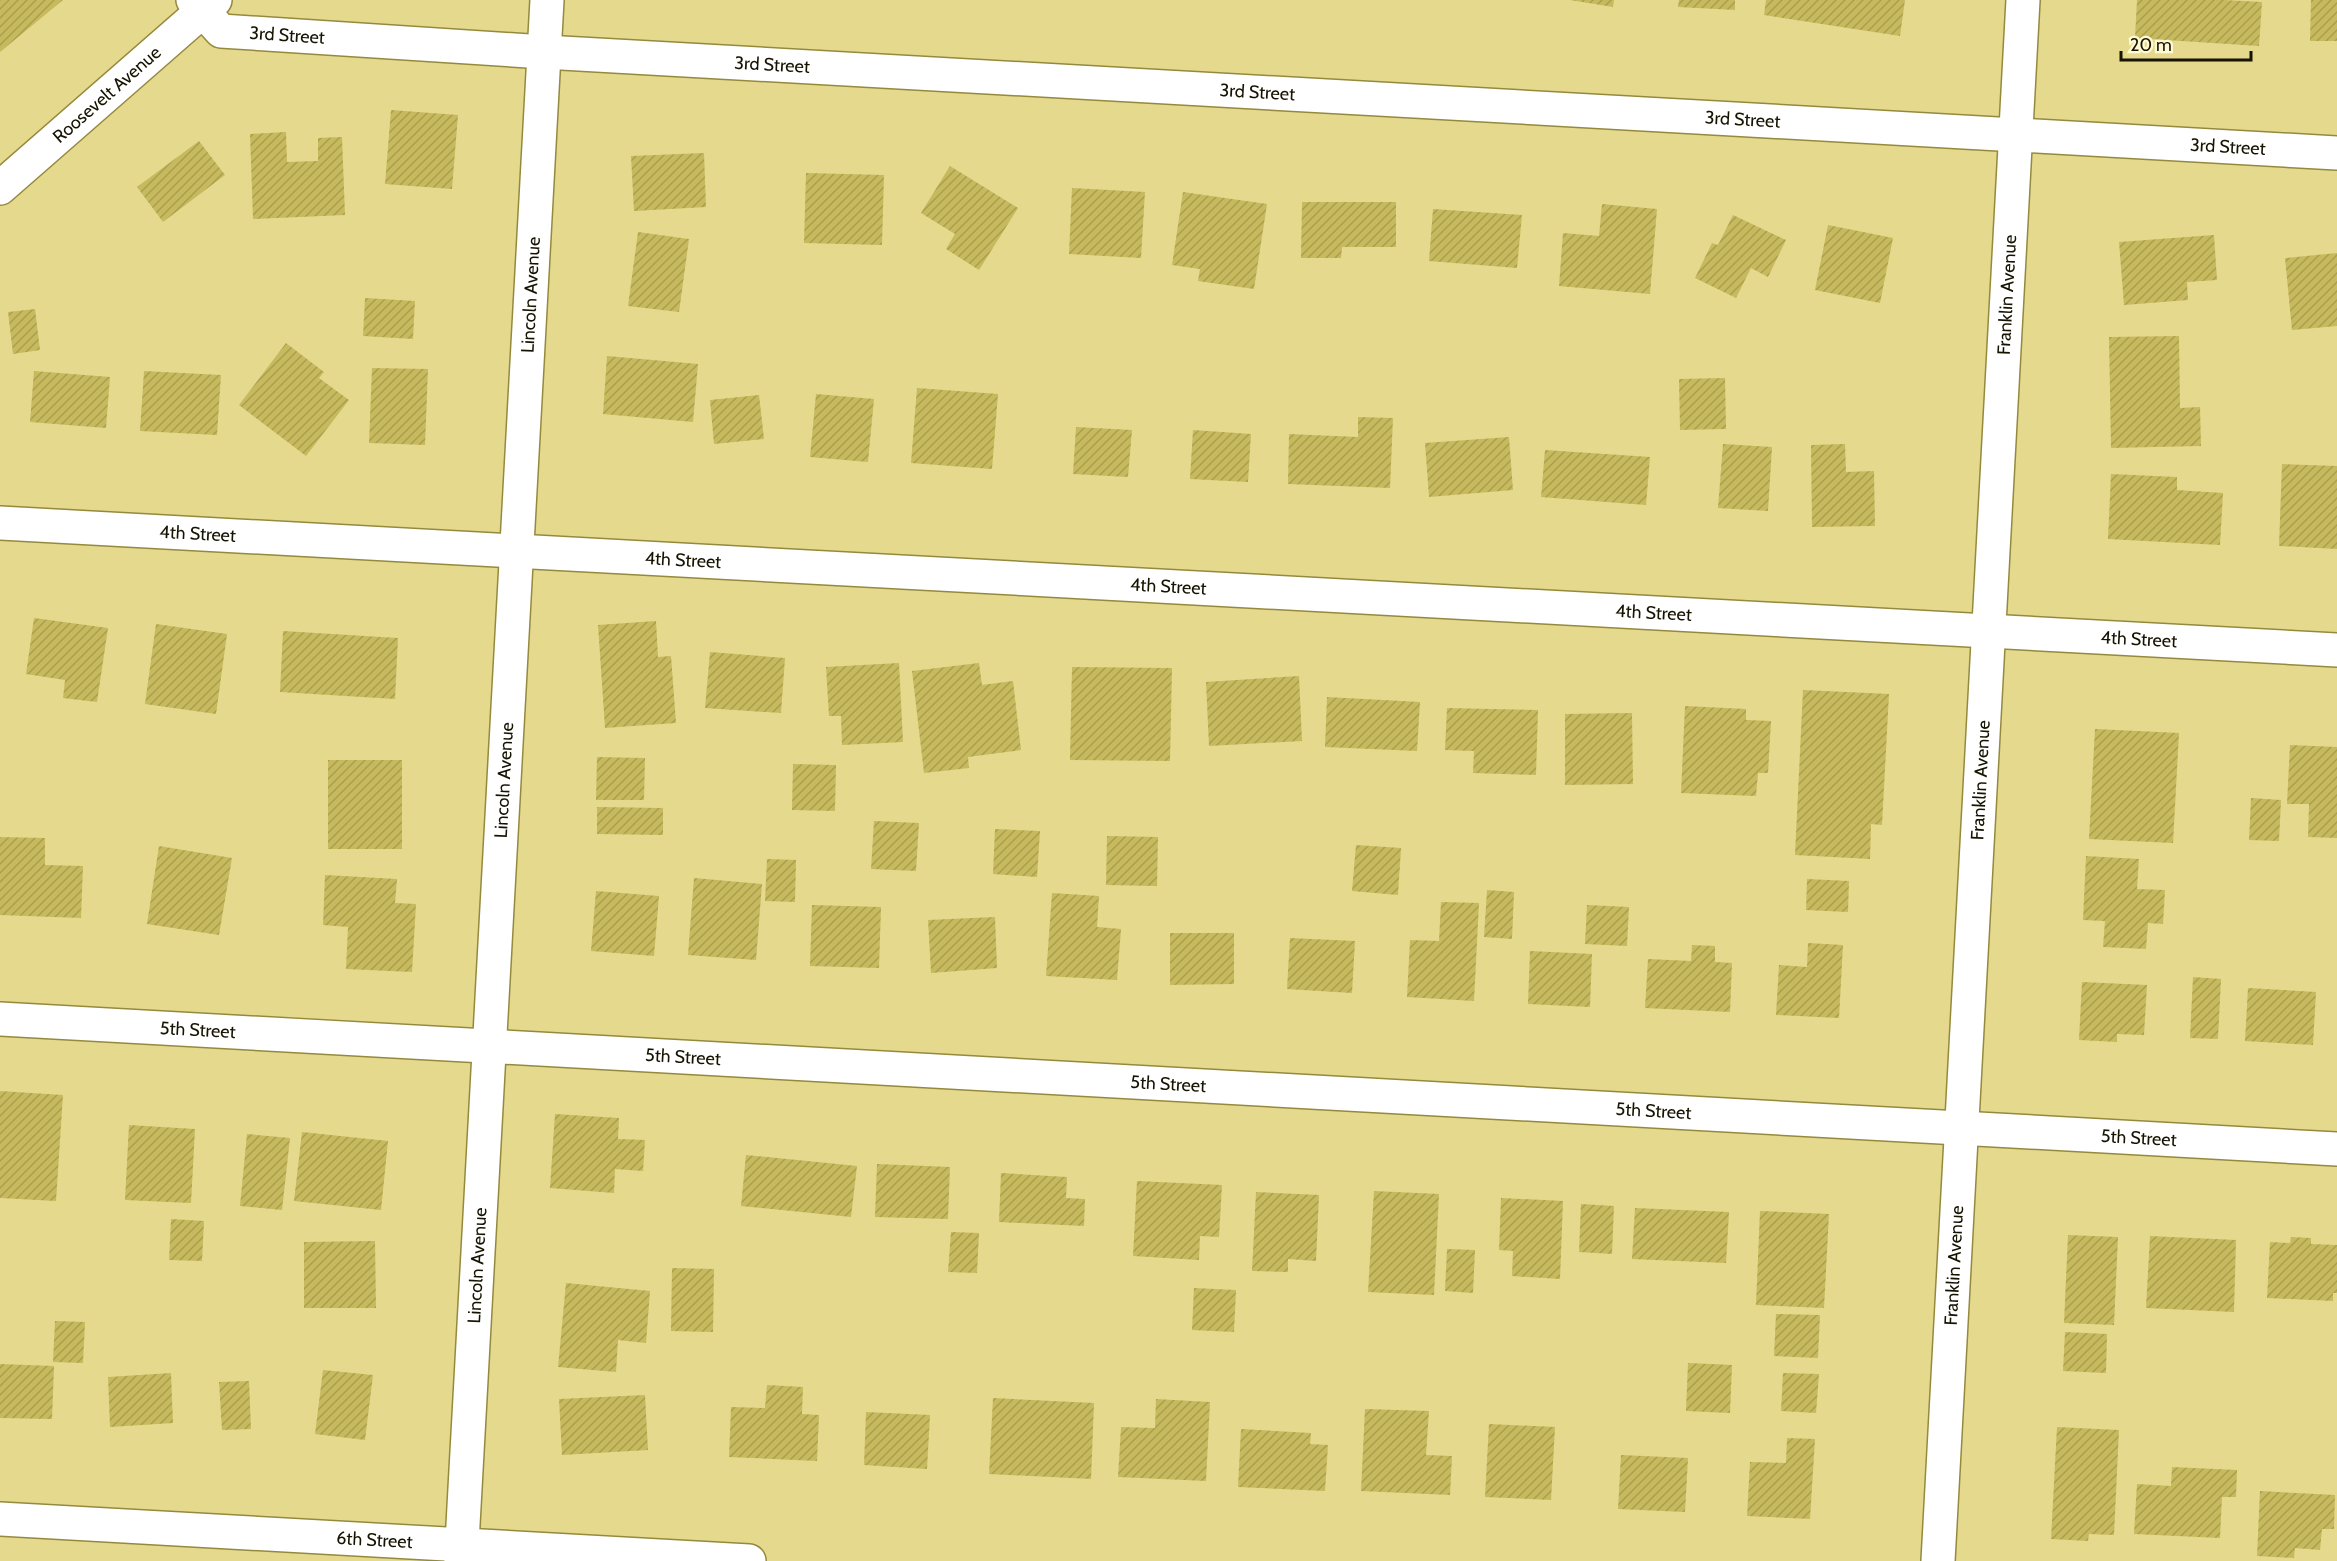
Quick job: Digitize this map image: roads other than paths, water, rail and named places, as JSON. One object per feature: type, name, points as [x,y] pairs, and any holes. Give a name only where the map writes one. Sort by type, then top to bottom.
[{"type":"street","name":"Lincoln Avenue","points":[[462,1553],[547,0]]},
{"type":"street","name":"Franklin Avenue","points":[[1938,1561],[2023,0]]},
{"type":"street","name":"3rd Street","points":[[203,4],[221,31],[544,52],[2337,153]]},
{"type":"street","name":"Roosevelt Avenue","points":[[0,188],[203,4]]},
{"type":"street","name":"4th Street","points":[[0,523],[2337,650]]},
{"type":"street","name":"5th Street","points":[[0,1019],[2337,1149]]},
{"type":"street","name":"6th Street","points":[[0,1519],[462,1553],[749,1561]]}]
